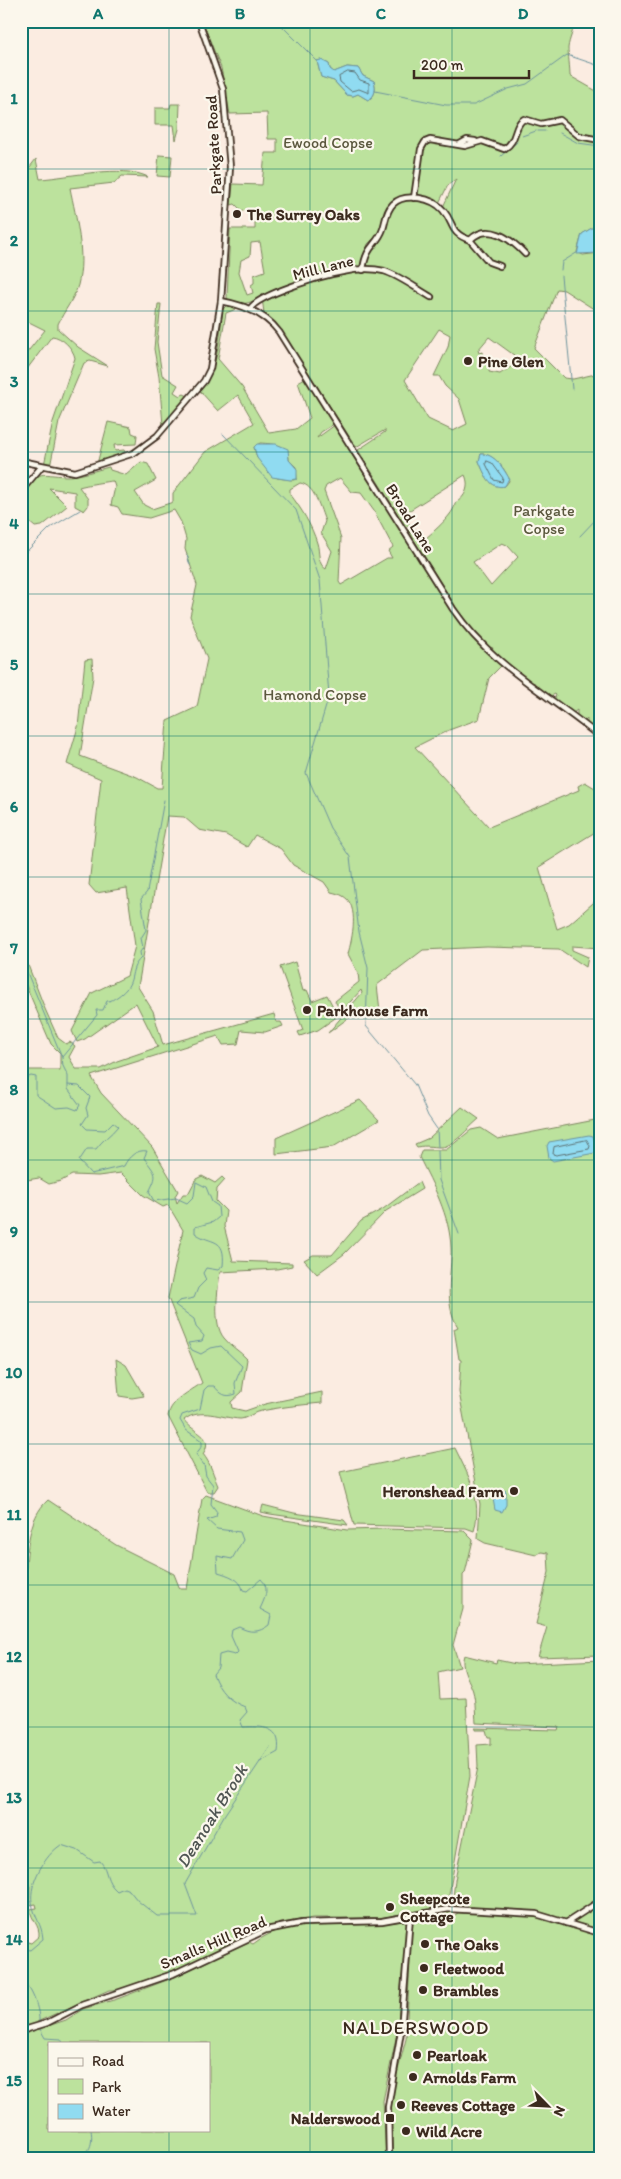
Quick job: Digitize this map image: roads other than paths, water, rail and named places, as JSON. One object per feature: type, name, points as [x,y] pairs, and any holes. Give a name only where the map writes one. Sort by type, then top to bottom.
[{"type":"street","name":"Parkgate Road","points":[[21,461],[67,472],[83,470],[134,453],[150,442],[207,375],[212,362],[221,301],[230,182],[223,89],[199,21]]},
{"type":"street","points":[[414,198],[423,144],[433,140],[468,146],[475,141],[482,141],[504,149],[513,141],[519,123],[524,119],[540,124],[560,120],[578,136],[600,140]]},
{"type":"street","points":[[363,270],[366,254],[382,231],[389,210],[398,200],[414,198],[426,200],[439,206],[455,232],[470,240],[489,262],[500,266]]},
{"type":"street","points":[[470,240],[481,232],[490,231],[508,240],[525,254]]},
{"type":"street","name":"Mill Lane","points":[[250,309],[256,302],[295,285],[340,272],[363,270],[390,273],[432,297]]},
{"type":"street","name":"Broad Lane","points":[[221,301],[250,309],[268,320],[279,332],[464,623],[508,669],[600,737]]},
{"type":"street","points":[[21,491],[42,466]]},
{"type":"street","points":[[566,1923],[600,1901]]},
{"type":"street","name":"Smalls Hill Road","points":[[21,2032],[47,2023],[82,2005],[173,1974],[266,1930],[302,1923],[382,1921],[449,1909],[536,1914],[600,1933]]},
{"type":"street","points":[[389,2158],[388,2107],[403,2017],[410,1916]]},
{"type":"water","points":[[321,60],[329,64],[330,69],[334,72],[347,67],[358,68],[363,76],[374,81],[375,89],[373,96],[368,100],[358,94],[353,96],[347,95],[334,81],[321,77],[317,61]]},
{"type":"water","points":[[600,223],[600,253],[577,254],[582,234]]},
{"type":"water","points":[[257,444],[276,444],[288,449],[289,460],[297,469],[297,479],[290,480],[272,477],[257,458],[254,447]]},
{"type":"water","points":[[481,454],[490,456],[501,466],[509,478],[505,486],[500,487],[488,480],[479,461]]},
{"type":"water","points":[[589,1135],[593,1136],[597,1149],[595,1153],[553,1161],[549,1158],[547,1146],[549,1142]]},
{"type":"water","points":[[501,1489],[506,1491],[506,1505],[502,1512],[495,1510],[492,1493],[495,1490]]},
{"type":"waterway","points":[[277,21],[317,61]]},
{"type":"waterway","points":[[375,91],[446,105],[474,105],[508,89],[527,84],[567,55],[600,66]]},
{"type":"waterway","points":[[517,141],[522,136],[536,131]]},
{"type":"waterway","points":[[538,131],[545,131]]},
{"type":"waterway","points":[[560,133],[578,143],[600,146]]},
{"type":"waterway","points":[[501,156],[517,142]]},
{"type":"waterway","points":[[561,270],[562,262],[578,252]]},
{"type":"waterway","points":[[561,276],[572,389]]},
{"type":"waterway","points":[[223,434],[296,510],[320,580],[329,696],[306,773],[330,828],[350,857],[359,932],[368,968],[366,1026],[415,1085],[428,1116],[437,1129],[438,1147]]},
{"type":"waterway","points":[[21,557],[50,528],[80,510]]},
{"type":"waterway","points":[[580,536],[597,518]]},
{"type":"waterway","points":[[187,555],[190,565]]},
{"type":"waterway","points":[[62,1057],[97,1015],[96,1010],[103,1010],[107,1001],[117,997],[128,987],[134,968],[141,958],[140,952],[143,948],[141,938],[146,930],[141,899],[147,892],[164,800]]},
{"type":"waterway","name":"Deanoak Brook","points":[[21,958],[62,1057],[63,1066],[68,1076],[68,1089],[80,1105],[77,1110],[69,1107],[56,1108],[36,1095],[36,1077],[31,1076],[21,1080]]},
{"type":"waterway","name":"Deanoak Brook","points":[[68,1085],[79,1086],[90,1097],[86,1108],[88,1115],[82,1124],[87,1129],[105,1130],[113,1122],[118,1126],[96,1149],[87,1149],[79,1161],[91,1174],[124,1166],[133,1154],[147,1151],[144,1158],[155,1175],[149,1192],[154,1201],[176,1198],[187,1203],[194,1196],[196,1182],[206,1187],[212,1202],[218,1206],[219,1217],[213,1222],[195,1227],[195,1233],[220,1246],[223,1266],[218,1270],[206,1268],[203,1273],[206,1280],[198,1288],[194,1298],[179,1301],[175,1305],[194,1319],[196,1327],[204,1336],[202,1341],[188,1343],[192,1350],[201,1354],[211,1348],[221,1346],[242,1366],[235,1383],[236,1394],[226,1395],[214,1386],[208,1386],[204,1390],[200,1409],[182,1415],[180,1420],[186,1430],[202,1441],[202,1446],[196,1454],[204,1465],[206,1476],[213,1485],[211,1504],[217,1512],[216,1517],[207,1520],[217,1529],[240,1532],[243,1540],[232,1559],[217,1556],[218,1572],[237,1580],[243,1590],[247,1591],[261,1579],[266,1590],[260,1609],[271,1615],[269,1625],[262,1630],[254,1631],[239,1627],[232,1630],[231,1636],[238,1652],[235,1655],[226,1653],[219,1655],[218,1668],[213,1674],[225,1695],[245,1707],[247,1712],[240,1720],[243,1727],[269,1729],[277,1737],[278,1752],[260,1762]]},
{"type":"waterway","points":[[438,1151],[439,1180],[459,1234]]},
{"type":"waterway","name":"Deanoak Brook","points":[[21,1947],[30,1950],[43,1939],[32,1902],[33,1886],[44,1862],[61,1845],[77,1850],[94,1862],[100,1861],[105,1868],[110,1883],[117,1891],[124,1888],[129,1890],[138,1901],[157,1916],[197,1916],[185,1884],[225,1814],[270,1747]]},
{"type":"waterway","points":[[21,1980],[29,1988],[34,1999],[39,2022]]},
{"type":"waterway","name":"Deanoak Brook","points":[[40,2029],[45,2038],[61,2039],[62,2042]]},
{"type":"waterway","name":"Deanoak Brook","points":[[73,2158],[83,2155],[89,2150],[92,2141],[91,2132]]},
{"type":"place","name":"The Surrey Oaks","points":[[237,214]]},
{"type":"place","name":"Pine Glen","points":[[468,361]]},
{"type":"place","name":"Parkhouse Farm","points":[[307,1010]]},
{"type":"place","name":"Heronshead Farm","points":[[514,1491]]},
{"type":"place","name":"Sheepcote Cottage","points":[[390,1907]]},
{"type":"place","name":"The Oaks","points":[[425,1944]]},
{"type":"place","name":"Fleetwood","points":[[424,1968]]},
{"type":"place","name":"Brambles","points":[[423,1990]]},
{"type":"place","name":"Pearloak","points":[[417,2055]]},
{"type":"place","name":"Arnolds Farm","points":[[413,2077]]},
{"type":"place","name":"Reeves Cottage","points":[[401,2105]]},
{"type":"place","name":"Nalderswood","points":[[390,2118]]},
{"type":"place","name":"Wild Acre","points":[[406,2131]]},
{"type":"district","name":"NALDERSWOOD","points":[[416,2027]]},
{"type":"park label","name":"Ewood Copse","points":[[328,142]]},
{"type":"park label","name":"Parkgate Copse","points":[[544,519]]},
{"type":"park label","name":"Hamond Copse","points":[[315,694]]}]
